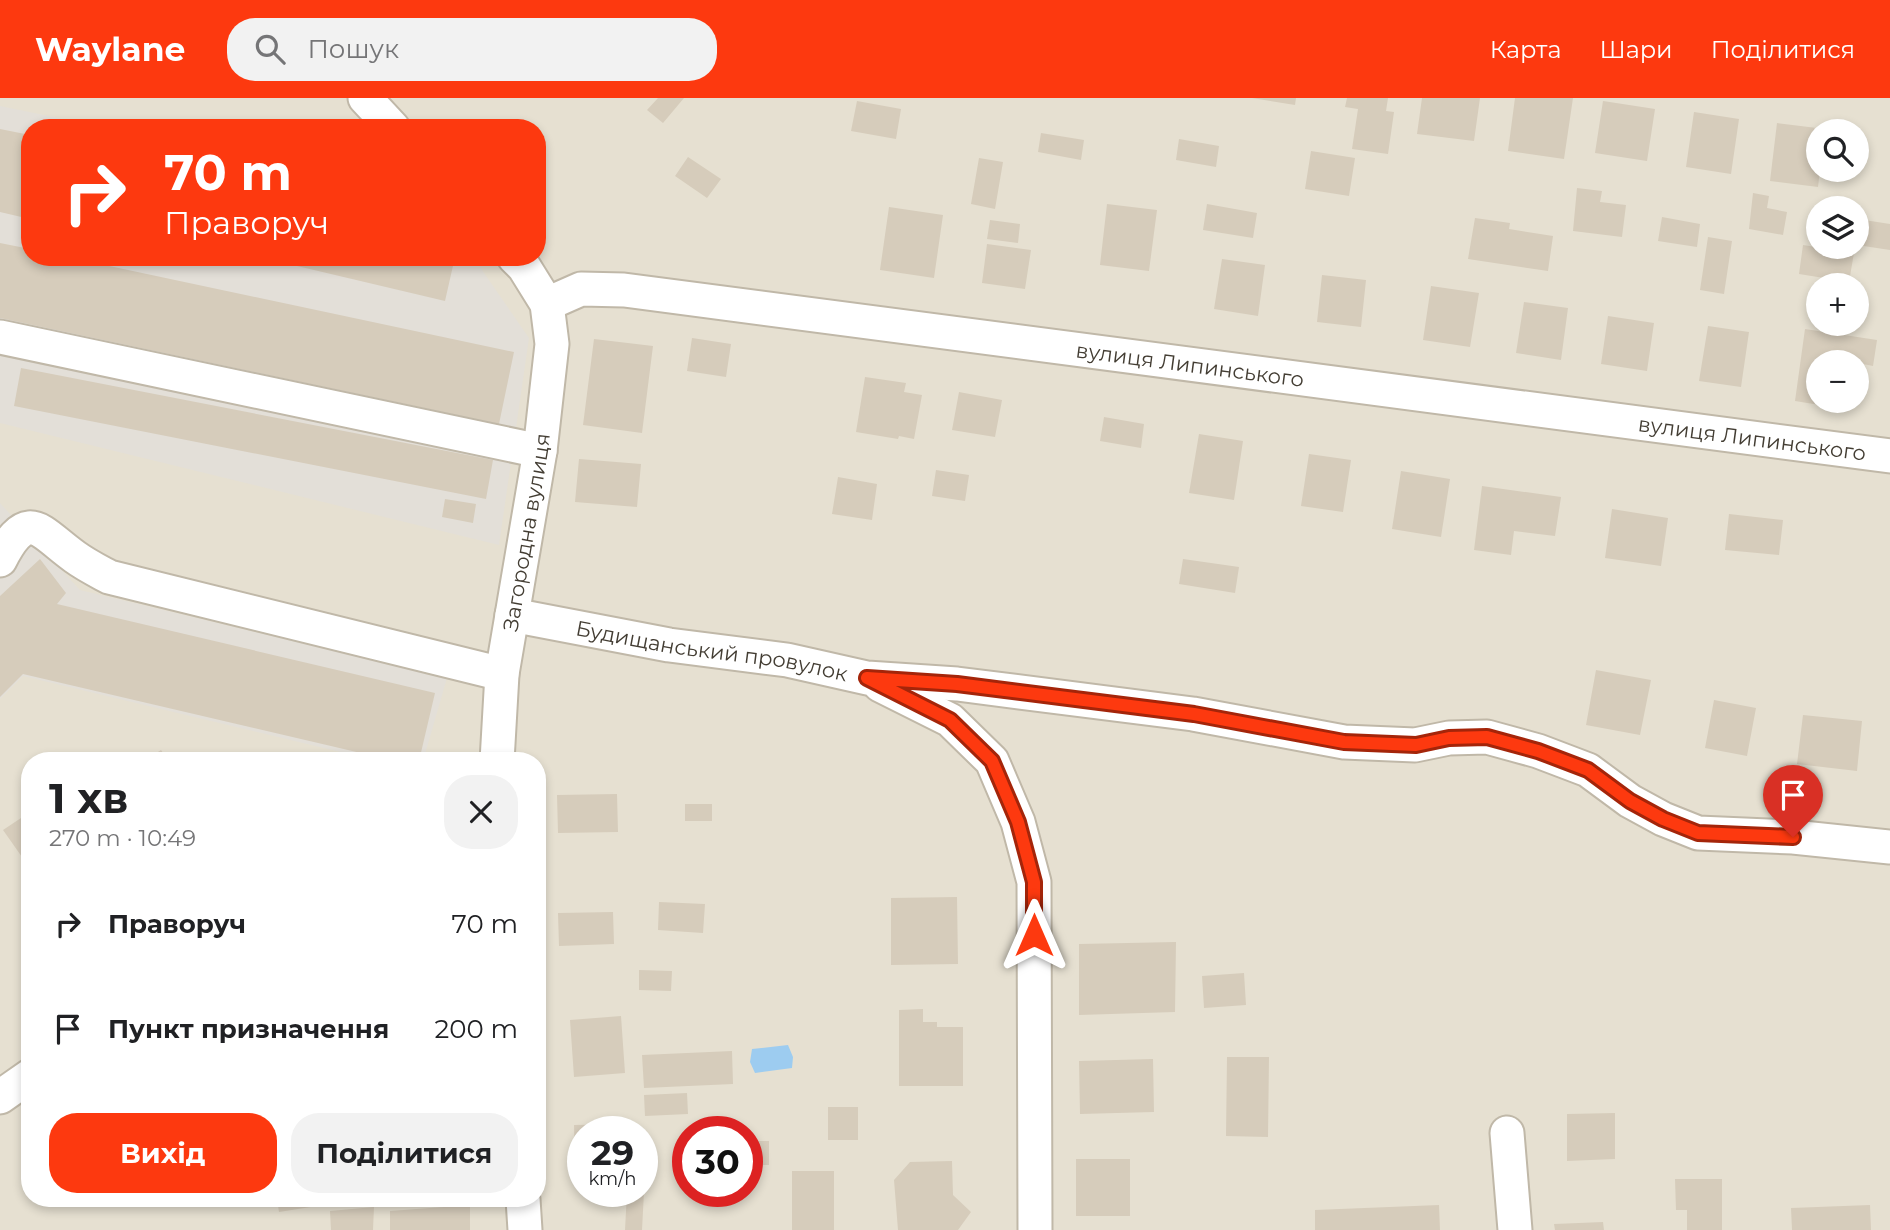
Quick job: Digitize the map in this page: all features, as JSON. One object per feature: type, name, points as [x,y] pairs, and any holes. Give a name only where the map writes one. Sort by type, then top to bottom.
[{"type":"street","points":[[365,98],[385,119]]},
{"type":"street","points":[[523,266],[547,304]]},
{"type":"street","name":"вулиця Липинського","points":[[547,304],[581,289],[624,290],[1890,456]]},
{"type":"street","name":"Загородна вулиця","points":[[498,752],[502,674],[540,451],[552,344],[547,304]]},
{"type":"street","points":[[0,337],[540,451]]},
{"type":"street","points":[[0,560],[17,532],[35,528],[46,532],[75,557],[109,577],[502,674]]},
{"type":"street","name":"Будищанський провулок","points":[[512,615],[669,645],[787,660],[867,678],[957,684],[1194,714],[1344,742],[1416,745],[1449,738],[1487,737],[1538,751],[1588,770],[1630,801],[1663,819],[1698,833],[1793,837],[1890,847]]},
{"type":"street","points":[[867,678],[950,720],[992,761],[1018,822],[1034,882],[1035,1230]]},
{"type":"street","points":[[0,1097],[21,1082]]},
{"type":"street","points":[[1507,1133],[1515,1230]]},
{"type":"street","points":[[524,1207],[525,1230]]},
{"type":"shaded area","points":[[0,98],[1890,98],[1890,1230],[0,1230]]},
{"type":"shaded area","points":[[0,106],[64,119],[21,119],[21,266],[479,266],[529,338],[499,545],[0,423]]},
{"type":"shaded area","points":[[0,503],[80,590],[447,678],[426,752],[340,752],[23,676],[0,699]]},
{"type":"water","points":[[788,1045],[793,1057],[792,1068],[755,1073],[750,1062],[752,1049]]},
{"type":"building","points":[[658,98],[684,98],[663,123],[647,110]]},
{"type":"building","points":[[1252,98],[1296,98],[1295,105]]},
{"type":"building","points":[[1347,98],[1388,98],[1386,111],[1394,112],[1388,154],[1352,149],[1358,109],[1345,107]]},
{"type":"building","points":[[1422,98],[1480,98],[1474,141],[1417,134]]},
{"type":"building","points":[[1515,98],[1573,98],[1564,159],[1508,151]]},
{"type":"building","points":[[857,101],[901,109],[896,139],[851,131]]},
{"type":"building","points":[[1603,101],[1655,109],[1647,161],[1595,153]]},
{"type":"building","points":[[1694,112],[1739,119],[1731,174],[1686,167]]},
{"type":"building","points":[[1777,123],[1806,127],[1806,182],[1819,182],[1818,187],[1770,181]]},
{"type":"building","points":[[0,129],[21,133],[21,217],[0,212]]},
{"type":"building","points":[[1041,133],[1084,140],[1081,160],[1038,152]]},
{"type":"building","points":[[1179,139],[1219,146],[1216,167],[1176,160]]},
{"type":"building","points":[[1311,151],[1355,158],[1349,196],[1305,189]]},
{"type":"building","points":[[688,157],[721,179],[707,198],[675,176]]},
{"type":"building","points":[[979,158],[1003,162],[995,209],[971,204]]},
{"type":"building","points":[[1577,188],[1602,191],[1600,202],[1626,205],[1622,237],[1573,231]]},
{"type":"building","points":[[1753,193],[1769,196],[1767,208],[1787,212],[1783,235],[1749,229]]},
{"type":"building","points":[[1107,204],[1157,210],[1149,271],[1100,265]]},
{"type":"building","points":[[1207,204],[1257,213],[1253,238],[1203,230]]},
{"type":"building","points":[[889,207],[943,215],[934,278],[880,270]]},
{"type":"building","points":[[1662,217],[1700,224],[1697,247],[1658,241]]},
{"type":"building","points":[[1475,218],[1510,223],[1509,229],[1553,236],[1548,271],[1468,259]]},
{"type":"building","points":[[990,220],[1020,224],[1018,243],[987,239]]},
{"type":"building","points":[[1869,221],[1890,224],[1890,250],[1869,247]]},
{"type":"building","points":[[1708,237],[1732,241],[1724,294],[1700,290]]},
{"type":"building","points":[[0,243],[21,247],[21,266],[109,266],[514,352],[499,424],[0,318]]},
{"type":"building","points":[[987,244],[1031,250],[1025,289],[982,283]]},
{"type":"building","points":[[1803,245],[1806,245],[1806,259],[1853,259],[1851,273],[1799,274]]},
{"type":"building","points":[[1222,259],[1265,265],[1258,316],[1214,309]]},
{"type":"building","points":[[297,266],[453,266],[445,301]]},
{"type":"building","points":[[1322,275],[1366,280],[1361,327],[1317,322]]},
{"type":"building","points":[[1431,286],[1479,293],[1470,347],[1423,340]]},
{"type":"building","points":[[1524,302],[1568,308],[1561,360],[1516,353]]},
{"type":"building","points":[[1608,316],[1654,323],[1647,371],[1601,364]]},
{"type":"building","points":[[1708,326],[1749,332],[1741,387],[1699,381]]},
{"type":"building","points":[[1805,329],[1806,336],[1851,336],[1877,340],[1873,366],[1869,365],[1869,350],[1806,350],[1806,403],[1795,401]]},
{"type":"building","points":[[692,338],[731,344],[726,377],[687,371]]},
{"type":"building","points":[[594,339],[653,346],[642,433],[583,425]]},
{"type":"building","points":[[21,368],[493,460],[486,499],[14,406]]},
{"type":"building","points":[[865,377],[906,383],[904,392],[922,395],[914,439],[856,432]]},
{"type":"building","points":[[959,392],[1002,400],[995,437],[952,430]]},
{"type":"building","points":[[1104,417],[1144,424],[1141,448],[1100,441]]},
{"type":"building","points":[[1199,434],[1243,441],[1234,500],[1189,493]]},
{"type":"building","points":[[1309,454],[1351,460],[1343,512],[1301,506]]},
{"type":"building","points":[[579,459],[641,464],[637,507],[575,502]]},
{"type":"building","points":[[936,470],[969,475],[965,501],[932,496]]},
{"type":"building","points":[[1401,471],[1450,479],[1441,537],[1392,529]]},
{"type":"building","points":[[838,477],[877,484],[872,520],[832,514]]},
{"type":"building","points":[[1482,486],[1561,497],[1555,536],[1514,531],[1511,555],[1474,550]]},
{"type":"building","points":[[445,499],[476,504],[473,523],[442,517]]},
{"type":"building","points":[[1612,509],[1668,518],[1661,566],[1605,558]]},
{"type":"building","points":[[1729,514],[1783,520],[1779,555],[1725,550]]},
{"type":"building","points":[[40,559],[66,593],[57,604],[435,693],[421,752],[357,752],[23,674],[0,697],[0,596]]},
{"type":"building","points":[[1183,559],[1239,567],[1235,593],[1179,584]]},
{"type":"building","points":[[1596,670],[1651,680],[1640,735],[1586,725]]},
{"type":"building","points":[[1714,700],[1756,708],[1747,756],[1705,748]]},
{"type":"building","points":[[1803,715],[1862,721],[1857,771],[1797,764]]},
{"type":"building","points":[[617,794],[618,832],[558,833],[557,795]]},
{"type":"building","points":[[685,804],[712,804],[712,821],[685,821]]},
{"type":"building","points":[[21,818],[21,856],[3,830]]},
{"type":"building","points":[[957,897],[958,964],[891,965],[891,898]]},
{"type":"building","points":[[659,902],[705,904],[703,933],[658,930]]},
{"type":"building","points":[[613,912],[614,944],[559,946],[558,913]]},
{"type":"building","points":[[1176,942],[1175,1012],[1079,1015],[1079,944]]},
{"type":"building","points":[[639,970],[672,971],[671,991],[639,990]]},
{"type":"building","points":[[1244,973],[1246,1005],[1204,1008],[1202,976]]},
{"type":"building","points":[[923,1009],[923,1022],[937,1022],[937,1027],[963,1027],[963,1086],[899,1086],[899,1010]]},
{"type":"building","points":[[621,1016],[625,1073],[574,1077],[570,1020]]},
{"type":"building","points":[[732,1051],[733,1084],[644,1088],[642,1055]]},
{"type":"building","points":[[1227,1057],[1269,1057],[1268,1137],[1226,1136]]},
{"type":"building","points":[[1153,1059],[1154,1112],[1080,1114],[1079,1061]]},
{"type":"building","points":[[687,1093],[688,1114],[645,1116],[644,1095]]},
{"type":"building","points":[[828,1107],[858,1107],[858,1140],[828,1140]]},
{"type":"building","points":[[1615,1113],[1615,1159],[1567,1161],[1567,1114]]},
{"type":"building","points":[[763,1141],[769,1141],[769,1165],[763,1165]]},
{"type":"building","points":[[1076,1159],[1130,1159],[1130,1216],[1076,1216]]},
{"type":"building","points":[[952,1161],[953,1195],[971,1212],[958,1230],[898,1230],[894,1180],[910,1162]]},
{"type":"building","points":[[792,1171],[834,1171],[834,1230],[792,1230]]},
{"type":"building","points":[[1675,1179],[1722,1179],[1722,1230],[1687,1230],[1687,1210],[1676,1210]]},
{"type":"building","points":[[1439,1205],[1440,1230],[1315,1230],[1315,1210]]},
{"type":"building","points":[[1870,1205],[1871,1230],[1792,1230],[1791,1208]]},
{"type":"building","points":[[278,1207],[311,1207],[279,1212]]},
{"type":"building","points":[[374,1207],[373,1230],[331,1230],[330,1211]]},
{"type":"building","points":[[470,1207],[470,1230],[390,1230],[390,1211]]},
{"type":"building","points":[[626,1207],[643,1207],[642,1230],[625,1230]]},
{"type":"building","points":[[1603,1222],[1604,1230],[1555,1230],[1554,1224]]},
{"type":"route","points":[[1034,935],[1034,882],[1018,822],[992,761],[950,720],[867,678],[957,684],[1194,714],[1344,742],[1416,745],[1449,738],[1487,737],[1538,751],[1588,770],[1630,801],[1663,819],[1698,833],[1793,837]]}]
